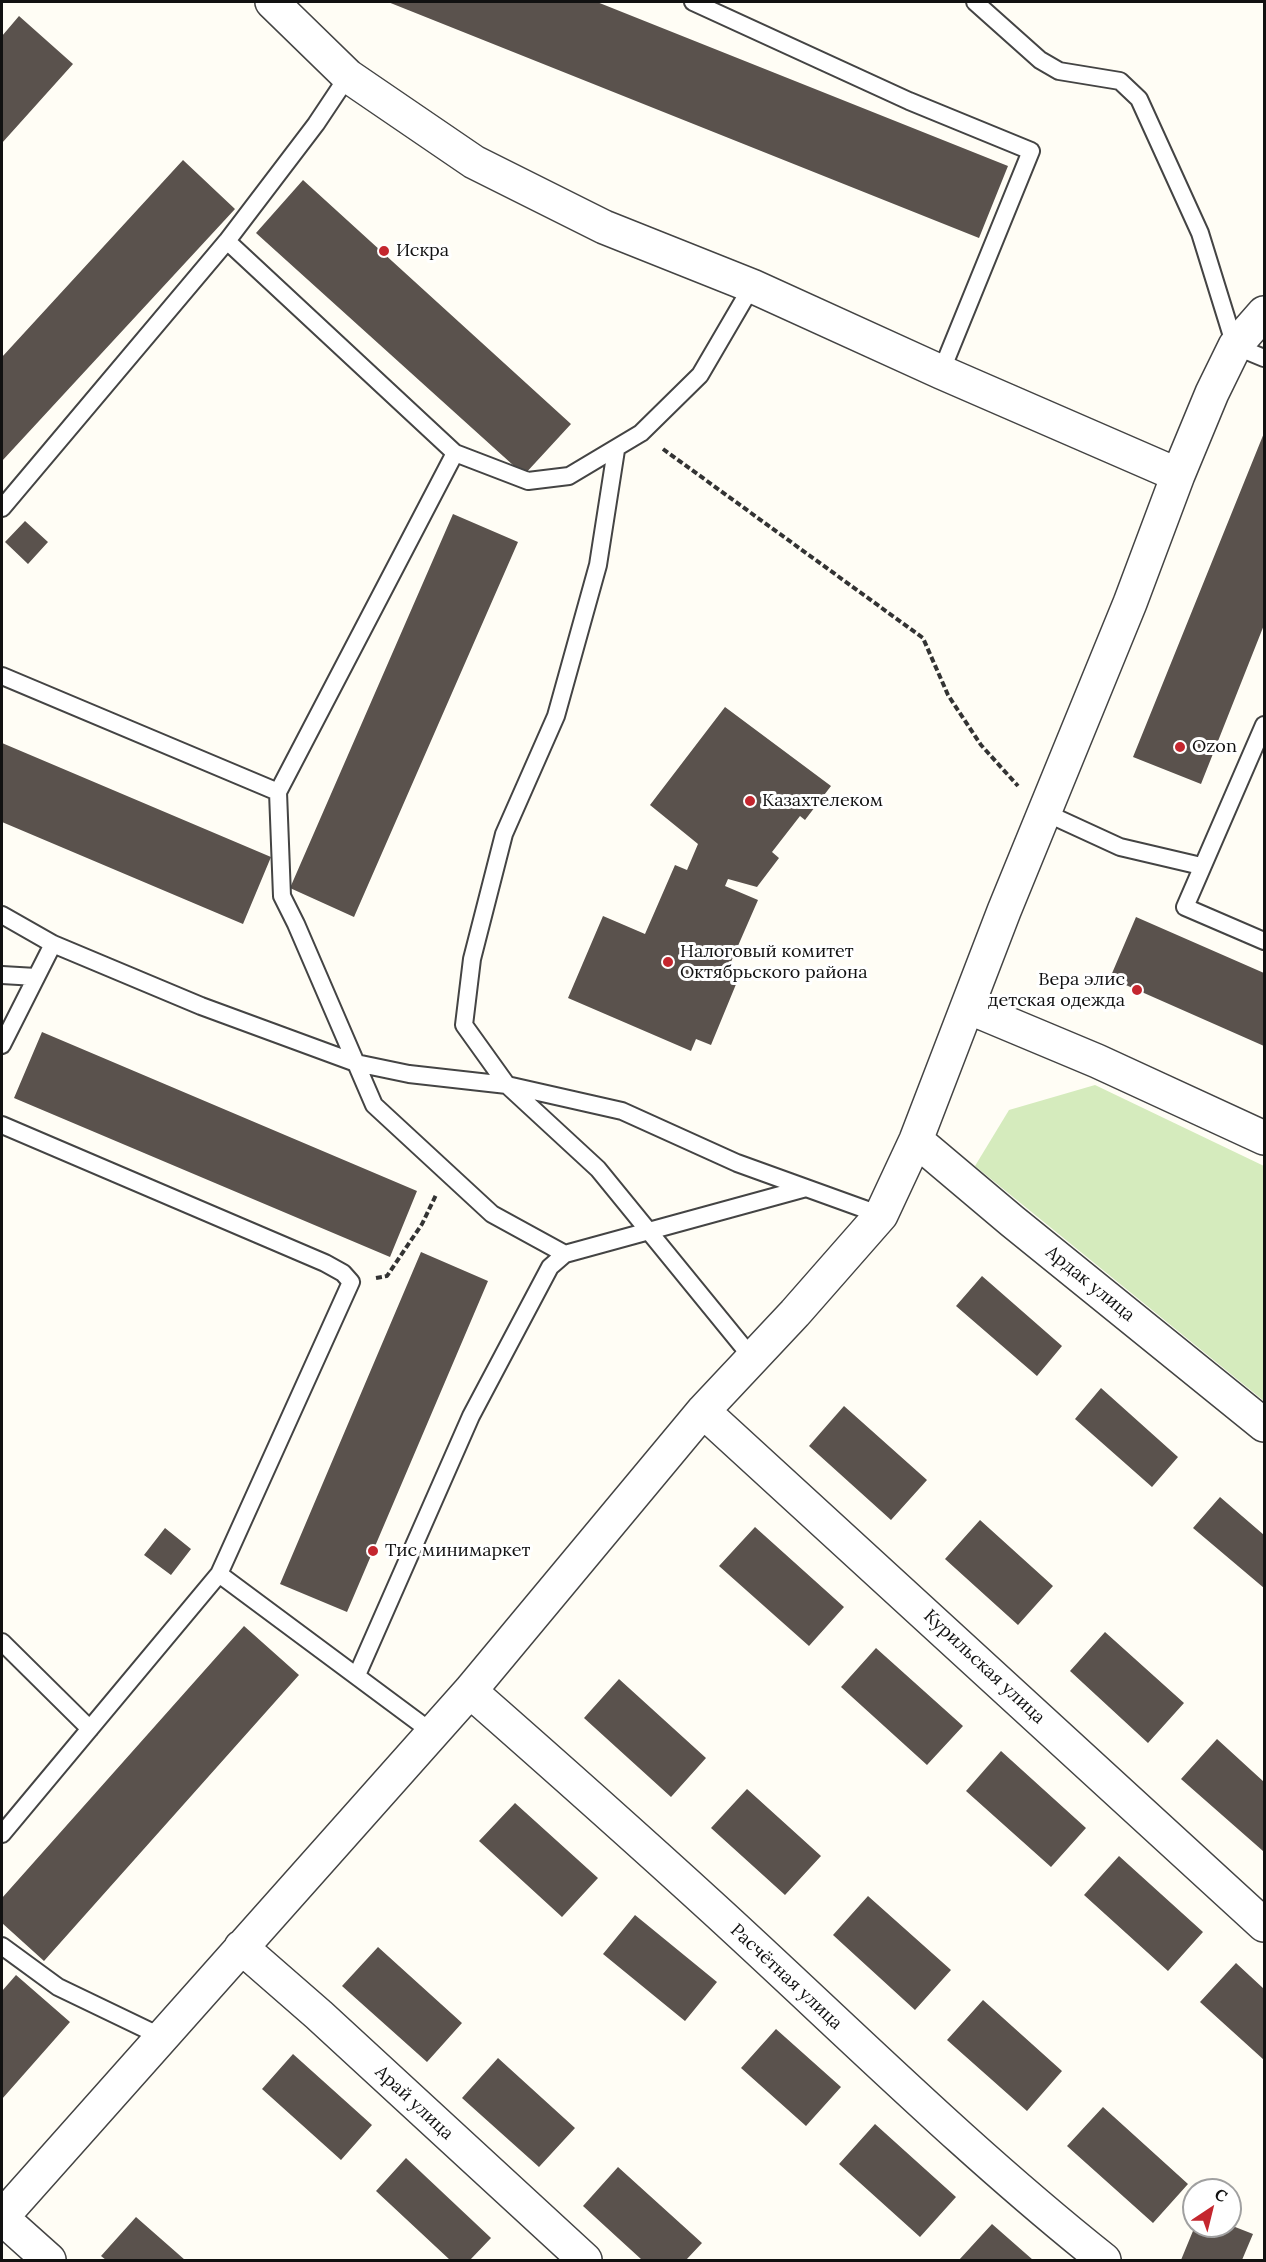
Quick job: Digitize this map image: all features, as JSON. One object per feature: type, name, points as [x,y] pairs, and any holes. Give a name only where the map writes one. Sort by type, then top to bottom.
[{"type":"street","points":[[272,2],[348,76],[474,162],[604,226],[752,286],[1178,475]]},
{"type":"street","points":[[49,2260],[2,2217],[470,1691],[703,1411],[753,1359],[881,1215],[916,1140],[1004,911],[1046,813],[1212,393],[1250,352],[1264,313]]},
{"type":"street","points":[[968,1007],[1097,1061],[1264,1138]]},
{"type":"street","name":"Ардак улица","points":[[916,1140],[1012,1221],[1264,1425]]},
{"type":"street","name":"Курильская улица","points":[[703,1411],[1264,1925]]},
{"type":"street","name":"Расчётная улица","points":[[470,1691],[713,1908],[976,2150],[1104,2260]]},
{"type":"street","name":"Арай улица","points":[[241,1947],[319,2015],[585,2260]]},
{"type":"lane","points":[[693,2],[909,100],[1031,151],[942,372]]},
{"type":"lane","points":[[975,2],[1040,60],[1059,71],[1120,81],[1138,99],[1200,233],[1250,352]]},
{"type":"lane","points":[[2,508],[227,241],[316,124],[348,76]]},
{"type":"lane","points":[[227,241],[455,453],[528,481],[569,476],[641,433],[699,375],[752,286]]},
{"type":"lane","points":[[616,450],[598,566],[559,704],[504,834],[472,959],[464,1025],[507,1086],[598,1169],[753,1359]]},
{"type":"lane","points":[[455,453],[278,792],[282,896],[374,1105],[492,1214],[565,1254]]},
{"type":"lane","points":[[2,676],[278,792]]},
{"type":"lane","points":[[1264,725],[1185,907],[1264,941]]},
{"type":"lane","points":[[1046,813],[1120,847],[1201,866]]},
{"type":"lane","points":[[2,915],[53,944],[201,1006],[356,1063],[410,1074],[507,1086],[622,1111],[737,1163],[881,1215]]},
{"type":"lane","points":[[2,1045],[53,944]]},
{"type":"lane","points":[[2,975],[36,977]]},
{"type":"lane","points":[[2,1125],[326,1263],[343,1273],[351,1282],[219,1574],[2,1834]]},
{"type":"lane","points":[[357,1675],[471,1416],[550,1267],[565,1254],[806,1188]]},
{"type":"lane","points":[[219,1574],[433,1733]]},
{"type":"lane","points":[[2,1642],[90,1729]]},
{"type":"lane","points":[[2,1946],[58,1987],[162,2037]]},
{"type":"path","points":[[641,433],[923,638],[953,703],[981,745],[1020,787]]},
{"type":"path","points":[[351,1282],[387,1276],[422,1224],[446,1171]]},
{"type":"green space","points":[[1095,1085],[1264,1166],[1264,1401],[975,1166],[1009,1110]]},
{"type":"building","points":[[388,2],[597,2],[1008,166],[979,238]]},
{"type":"building","points":[[19,16],[73,64],[2,143],[2,36]]},
{"type":"building","points":[[183,160],[235,209],[2,461],[2,357]]},
{"type":"building","points":[[303,180],[571,424],[524,475],[256,233]]},
{"type":"building","points":[[1264,433],[1264,625],[1201,784],[1133,757]]},
{"type":"building","points":[[453,514],[518,542],[354,917],[290,888]]},
{"type":"building","points":[[25,521],[48,542],[28,564],[5,542]]},
{"type":"building","points":[[725,707],[831,786],[805,820],[800,816],[772,852],[779,858],[757,887],[728,879],[725,886],[758,900],[727,971],[739,977],[711,1045],[696,1039],[691,1051],[568,998],[603,916],[645,934],[675,865],[687,870],[698,844],[650,805]]},
{"type":"building","points":[[2,743],[271,857],[243,924],[2,822]]},
{"type":"building","points":[[1136,917],[1264,973],[1264,1046],[1110,978]]},
{"type":"building","points":[[42,1032],[417,1191],[390,1257],[14,1098]]},
{"type":"building","points":[[421,1252],[488,1281],[347,1612],[280,1584]]},
{"type":"building","points":[[982,1276],[1062,1346],[1037,1376],[956,1306]]},
{"type":"building","points":[[1101,1388],[1178,1457],[1152,1487],[1075,1419]]},
{"type":"building","points":[[844,1406],[927,1480],[891,1520],[809,1446]]},
{"type":"building","points":[[1220,1497],[1264,1535],[1264,1588],[1193,1528]]},
{"type":"building","points":[[980,1520],[1053,1586],[1018,1625],[945,1559]]},
{"type":"building","points":[[755,1527],[844,1607],[809,1646],[719,1566]]},
{"type":"building","points":[[165,1528],[191,1549],[171,1575],[144,1555]]},
{"type":"building","points":[[244,1626],[299,1675],[44,1961],[2,1923],[2,1898]]},
{"type":"building","points":[[1105,1632],[1184,1703],[1148,1743],[1070,1671]]},
{"type":"building","points":[[876,1648],[963,1726],[927,1765],[841,1687]]},
{"type":"building","points":[[619,1679],[706,1758],[671,1797],[584,1718]]},
{"type":"building","points":[[1217,1739],[1264,1782],[1263,1851],[1181,1779]]},
{"type":"building","points":[[1001,1751],[1086,1828],[1051,1867],[966,1791]]},
{"type":"building","points":[[747,1789],[821,1856],[785,1895],[711,1828]]},
{"type":"building","points":[[515,1803],[598,1878],[562,1917],[479,1841]]},
{"type":"building","points":[[1119,1856],[1203,1932],[1168,1971],[1084,1895]]},
{"type":"building","points":[[868,1896],[951,1970],[915,2010],[833,1935]]},
{"type":"building","points":[[635,1915],[717,1982],[685,2021],[603,1954]]},
{"type":"building","points":[[378,1947],[462,2023],[427,2062],[342,1986]]},
{"type":"building","points":[[1236,1963],[1264,1989],[1264,2060],[1200,2002]]},
{"type":"building","points":[[16,1975],[70,2022],[2,2099],[2,1991]]},
{"type":"building","points":[[983,2000],[1062,2071],[1027,2111],[947,2040]]},
{"type":"building","points":[[776,2029],[841,2087],[806,2126],[741,2068]]},
{"type":"building","points":[[293,2054],[372,2125],[341,2160],[262,2089]]},
{"type":"building","points":[[498,2058],[575,2128],[539,2167],[462,2098]]},
{"type":"building","points":[[1103,2107],[1182,2179],[1182,2191],[1153,2223],[1067,2146]]},
{"type":"building","points":[[875,2124],[956,2197],[920,2237],[839,2164]]},
{"type":"building","points":[[406,2158],[491,2238],[470,2260],[450,2260],[376,2191]]},
{"type":"building","points":[[618,2167],[702,2243],[686,2260],[642,2260],[583,2206]]},
{"type":"building","points":[[136,2217],[185,2260],[106,2260],[101,2256]]},
{"type":"building","points":[[992,2224],[1033,2260],[959,2260]]},
{"type":"building","points":[[1242,2230],[1253,2234],[1242,2260],[1181,2260],[1190,2238],[1242,2238]]},
{"type":"place","name":"Искра","points":[[384,251]]},
{"type":"place","name":"Ozon","points":[[1180,747]]},
{"type":"place","name":"Казахтелеком","points":[[750,801]]},
{"type":"place","name":"Налоговый комитет Октябрьского района","points":[[668,962]]},
{"type":"place","name":"Вера элис детская одежда","points":[[1137,990]]},
{"type":"place","name":"Тис минимаркет","points":[[373,1551]]}]
